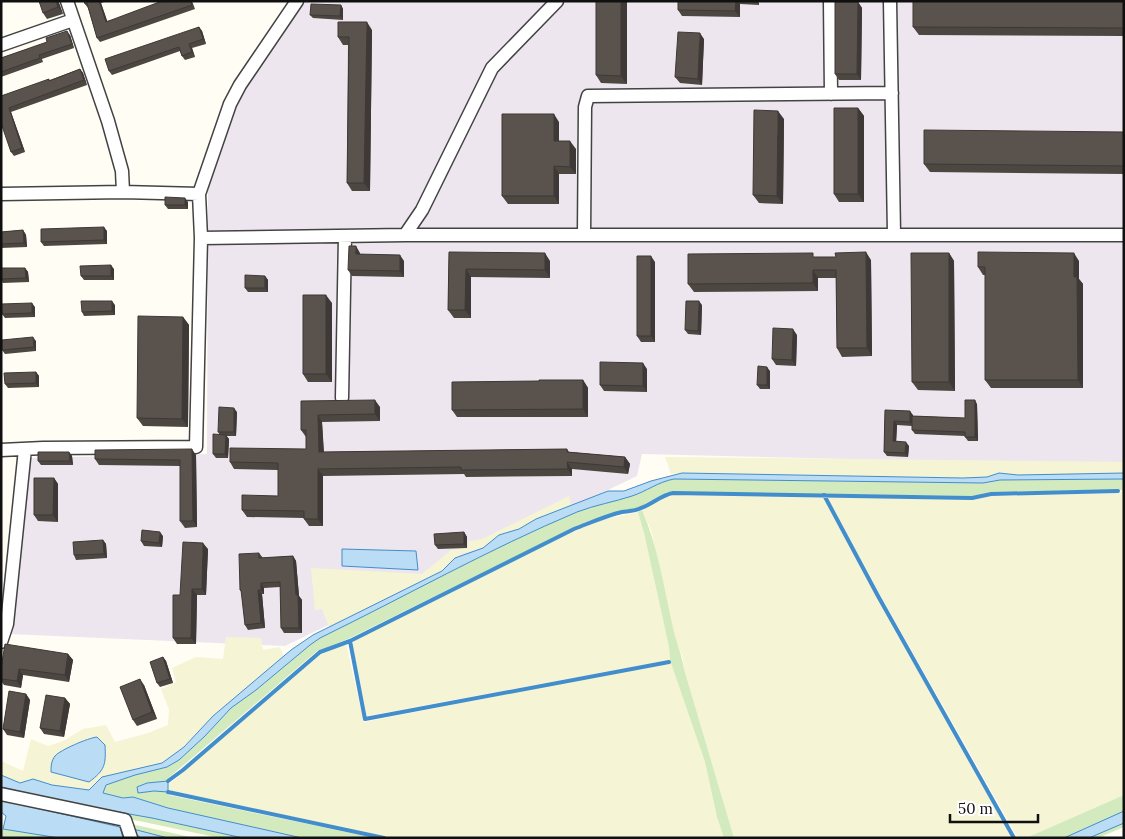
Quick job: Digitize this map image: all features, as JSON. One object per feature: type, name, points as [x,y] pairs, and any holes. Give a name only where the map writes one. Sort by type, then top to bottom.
[{"type":"street","points":[[67,1],[110,130],[122,171],[123,192]]},
{"type":"street","points":[[1,450],[196,447],[201,238],[199,194],[230,104],[240,85],[297,1]]},
{"type":"street","points":[[405,235],[422,210],[492,68],[557,1]]},
{"type":"street","points":[[830,1],[831,94]]},
{"type":"street","points":[[890,1],[894,234]]},
{"type":"street","points":[[1,44],[73,20]]},
{"type":"street","points":[[584,235],[585,107],[588,96],[892,93]]},
{"type":"street","points":[[1,194],[123,192],[199,194]]},
{"type":"street","points":[[201,238],[405,235],[1124,235]]},
{"type":"street","points":[[342,398],[345,236]]},
{"type":"street","points":[[1,642],[7,624],[25,449]]},
{"type":"street","points":[[1,794],[125,820],[130,838]]},
{"type":"shaded area","points":[[306,1],[1124,1],[1124,466],[642,454],[637,476],[285,646],[9,634],[30,458],[207,454],[208,177],[236,102]]},
{"type":"green space","points":[[665,457],[1124,462],[1124,473],[1018,475],[999,473],[987,477],[963,478],[671,474]]},
{"type":"green space","points":[[674,479],[983,483],[999,480],[1124,479],[1124,490],[990,492],[972,496],[667,492],[640,507],[600,517],[573,528],[348,639],[317,651],[165,781],[147,783],[138,793],[168,792],[169,795],[375,838],[302,838],[168,808],[133,797],[123,798],[103,793],[106,785],[167,767],[179,760],[231,708],[320,638],[544,526],[577,512],[632,496]]},
{"type":"green space","points":[[1124,490],[1124,795],[1026,838],[1018,838],[879,593],[827,497],[971,499],[992,496],[1121,493]]},
{"type":"green space","points":[[673,494],[822,496],[824,498],[876,595],[1013,838],[734,838],[684,669],[683,658],[675,640],[651,530],[642,510],[665,496]]},
{"type":"green space","points":[[569,496],[571,505],[567,508],[536,519],[519,529],[499,535],[483,548],[461,554],[442,571],[329,627],[322,609],[315,610],[311,568],[422,574],[451,550],[468,547],[469,541],[482,539]]},
{"type":"green space","points":[[642,510],[656,553],[684,669],[734,838],[724,838],[717,817],[705,762],[670,660],[669,647],[638,512]]},
{"type":"green space","points":[[638,512],[669,647],[670,660],[367,716],[352,644],[356,639],[477,577],[575,531],[602,520]]},
{"type":"green space","points":[[226,637],[261,638],[263,650],[280,647],[284,657],[213,716],[184,747],[162,763],[102,777],[90,790],[52,785],[33,779],[20,783],[1,775],[1,761],[23,771],[31,739],[48,746],[63,741],[83,729],[106,725],[115,742],[148,733],[168,725],[169,710],[161,689],[176,682],[172,668],[196,657],[223,659]]},
{"type":"green space","points":[[346,644],[364,722],[671,662],[705,762],[717,817],[724,838],[392,838],[168,790],[168,783],[173,781],[310,662],[320,654]]},
{"type":"green space","points":[[1,787],[243,838],[220,838],[1,792]]},
{"type":"green space","points":[[1124,795],[1124,811],[1064,838],[1026,838]]},
{"type":"green space","points":[[1124,823],[1124,827],[1098,838],[1089,838]]},
{"type":"green space","points":[[131,824],[195,838],[168,838],[129,828]]},
{"type":"green space","points":[[1,829],[3,829],[59,838],[1,838]]},
{"type":"water","points":[[682,473],[963,478],[987,477],[999,473],[1018,475],[1124,473],[1124,479],[1000,480],[983,483],[668,480],[643,492],[577,512],[544,526],[320,638],[231,708],[179,760],[167,767],[106,785],[103,793],[123,798],[133,797],[168,808],[302,838],[243,838],[1,787],[1,775],[20,783],[33,779],[52,785],[89,790],[102,777],[162,763],[184,747],[213,716],[291,650],[313,635],[442,571],[455,558],[483,548],[499,535],[519,529],[536,519],[608,491],[624,491],[651,481]]},
{"type":"water","points":[[342,549],[416,551],[418,570],[342,566]]},
{"type":"water","points":[[97,737],[105,745],[105,762],[98,774],[89,782],[51,772],[55,756],[75,745]]},
{"type":"water","points":[[168,781],[168,792],[138,793],[137,787],[147,783]]},
{"type":"water","points":[[1,800],[120,827],[123,838],[59,838],[3,829],[6,816],[1,812]]},
{"type":"water","points":[[1124,811],[1124,823],[1089,838],[1064,838]]},
{"type":"water","points":[[129,828],[168,838],[140,838],[131,834]]},
{"type":"building","points":[[39,1],[56,1],[58,7],[43,13]]},
{"type":"building","points":[[84,1],[99,1],[106,22],[162,1],[191,1],[192,5],[97,38],[87,3],[85,4]]},
{"type":"building","points":[[596,1],[621,1],[621,76],[596,75]]},
{"type":"building","points":[[678,1],[736,1],[735,11],[678,10]]},
{"type":"building","points":[[913,1],[1124,1],[1124,28],[913,27]]},
{"type":"building","points":[[835,2],[858,2],[857,74],[835,74]]},
{"type":"building","points":[[311,4],[341,5],[340,16],[310,15]]},
{"type":"building","points":[[338,22],[367,22],[364,183],[347,183],[349,37],[338,37]]},
{"type":"building","points":[[199,27],[203,39],[189,44],[192,52],[182,56],[179,47],[109,71],[105,59]]},
{"type":"building","points":[[67,31],[72,44],[39,55],[40,58],[1,72],[1,58],[47,42],[46,38]]},
{"type":"building","points":[[678,32],[700,33],[698,79],[675,77]]},
{"type":"building","points":[[80,69],[84,80],[9,108],[22,148],[11,152],[1,123],[1,96]]},
{"type":"building","points":[[834,108],[858,108],[858,194],[834,194]]},
{"type":"building","points":[[754,110],[778,111],[777,196],[753,195]]},
{"type":"building","points":[[502,114],[554,114],[554,141],[570,141],[570,167],[554,166],[554,196],[502,196]]},
{"type":"building","points":[[924,130],[1124,132],[1124,166],[924,164]]},
{"type":"building","points":[[165,197],[185,198],[185,205],[165,205]]},
{"type":"building","points":[[104,227],[104,240],[41,242],[41,229]]},
{"type":"building","points":[[23,230],[24,243],[1,244],[1,232]]},
{"type":"building","points":[[349,246],[356,246],[356,254],[400,255],[400,271],[348,270]]},
{"type":"building","points":[[449,252],[545,253],[545,270],[466,269],[465,310],[448,310]]},
{"type":"building","points":[[866,252],[867,348],[837,348],[836,270],[813,270],[813,283],[688,284],[688,254],[813,253],[813,257],[836,257],[835,253]]},
{"type":"building","points":[[978,252],[1074,253],[1074,277],[1077,277],[1078,380],[985,380],[985,267],[978,267]]},
{"type":"building","points":[[911,253],[949,253],[949,382],[912,382]]},
{"type":"building","points":[[637,256],[651,256],[651,336],[637,336]]},
{"type":"building","points":[[111,265],[111,276],[81,276],[80,266]]},
{"type":"building","points":[[1,268],[25,268],[26,278],[1,279]]},
{"type":"building","points":[[245,275],[265,276],[265,288],[245,288]]},
{"type":"building","points":[[303,295],[326,295],[326,374],[303,374]]},
{"type":"building","points":[[81,301],[112,301],[112,311],[82,312]]},
{"type":"building","points":[[686,301],[699,301],[698,331],[685,330]]},
{"type":"building","points":[[32,303],[32,313],[2,314],[1,304]]},
{"type":"building","points":[[138,316],[183,317],[182,419],[137,418]]},
{"type":"building","points":[[773,328],[793,329],[792,360],[772,359]]},
{"type":"building","points":[[33,337],[34,347],[2,350],[2,340]]},
{"type":"building","points":[[600,362],[643,363],[643,386],[600,385]]},
{"type":"building","points":[[758,366],[767,367],[767,385],[757,385]]},
{"type":"building","points":[[36,372],[36,383],[5,384],[4,373]]},
{"type":"building","points":[[583,380],[583,409],[452,410],[452,382]]},
{"type":"building","points":[[375,400],[375,414],[318,415],[319,452],[567,449],[567,452],[625,457],[624,467],[567,462],[568,469],[461,470],[461,467],[318,469],[318,519],[304,519],[304,511],[242,510],[242,495],[278,496],[278,463],[230,462],[230,448],[306,449],[306,430],[301,430],[301,401]]},
{"type":"building","points":[[965,400],[975,400],[975,437],[965,437],[965,432],[912,430],[912,416],[965,418]]},
{"type":"building","points":[[219,407],[234,408],[234,432],[218,432]]},
{"type":"building","points":[[885,410],[910,411],[910,422],[894,421],[893,441],[906,442],[905,453],[884,452]]},
{"type":"building","points":[[213,434],[226,435],[225,454],[213,454]]},
{"type":"building","points":[[192,449],[193,521],[180,521],[180,460],[95,459],[95,450]]},
{"type":"building","points":[[38,452],[69,452],[70,461],[38,461]]},
{"type":"building","points":[[34,478],[54,478],[53,515],[34,515]]},
{"type":"building","points":[[142,530],[160,532],[159,543],[141,541]]},
{"type":"building","points":[[464,532],[464,544],[435,545],[434,534]]},
{"type":"building","points":[[103,540],[104,554],[74,555],[73,542]]},
{"type":"building","points":[[183,542],[203,543],[202,589],[192,589],[191,638],[173,638],[173,595],[180,595]]},
{"type":"building","points":[[259,553],[259,558],[293,556],[296,595],[298,595],[299,628],[281,628],[280,582],[261,583],[261,590],[258,590],[261,623],[245,625],[240,590],[239,554]]},
{"type":"building","points":[[5,644],[68,654],[65,675],[19,669],[17,681],[1,679]]},
{"type":"building","points":[[163,657],[170,679],[157,683],[150,662]]},
{"type":"building","points":[[140,679],[152,712],[133,720],[120,687]]},
{"type":"building","points":[[9,691],[26,694],[20,732],[3,729]]},
{"type":"building","points":[[46,695],[65,698],[60,731],[40,728]]},
{"type":"waterway","points":[[168,781],[320,652],[350,641],[574,529],[622,512],[639,509],[669,494],[972,498],[991,494],[1118,491]]},
{"type":"waterway","points":[[824,495],[878,596],[1014,838]]},
{"type":"waterway","points":[[350,641],[365,719],[669,662]]},
{"type":"waterway","points":[[168,792],[384,838]]}]
